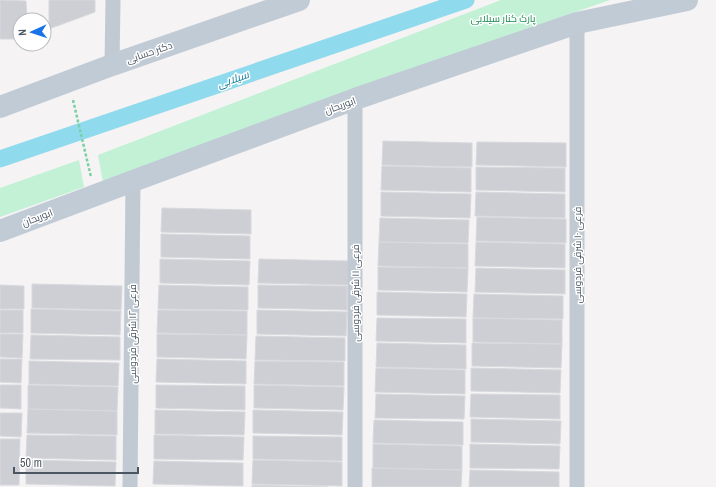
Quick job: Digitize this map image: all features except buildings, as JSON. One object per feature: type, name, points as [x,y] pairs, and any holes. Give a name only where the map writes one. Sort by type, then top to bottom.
[{"type":"main road","name":"دکتر حسابی","points":[[0,107],[112,65],[299,0]]},
{"type":"main road","name":"ابوریحان","points":[[0,231],[355,100],[577,23],[687,0]]},
{"type":"street","points":[[112,65],[113,0]]},
{"type":"street","name":"فرعی ۱۰ شرقی فردوسی","points":[[577,23],[577,487]]},
{"type":"street","name":"فرعی ۱۱ شرقی فردوسی","points":[[355,100],[355,487]]},
{"type":"street","name":"فرعی ۱۲ شرقی فردوسی","points":[[130,487],[133,181]]},
{"type":"path","points":[[69,81],[96,195]]},
{"type":"green space","name":"پارک کنار سیلابی","points":[[501,0],[610,0],[338,94],[103,182],[98,155]]},
{"type":"green space","points":[[79,160],[84,187],[0,217],[0,188]]},
{"type":"waterway","name":"سیلابی","points":[[0,159],[466,0]]}]
